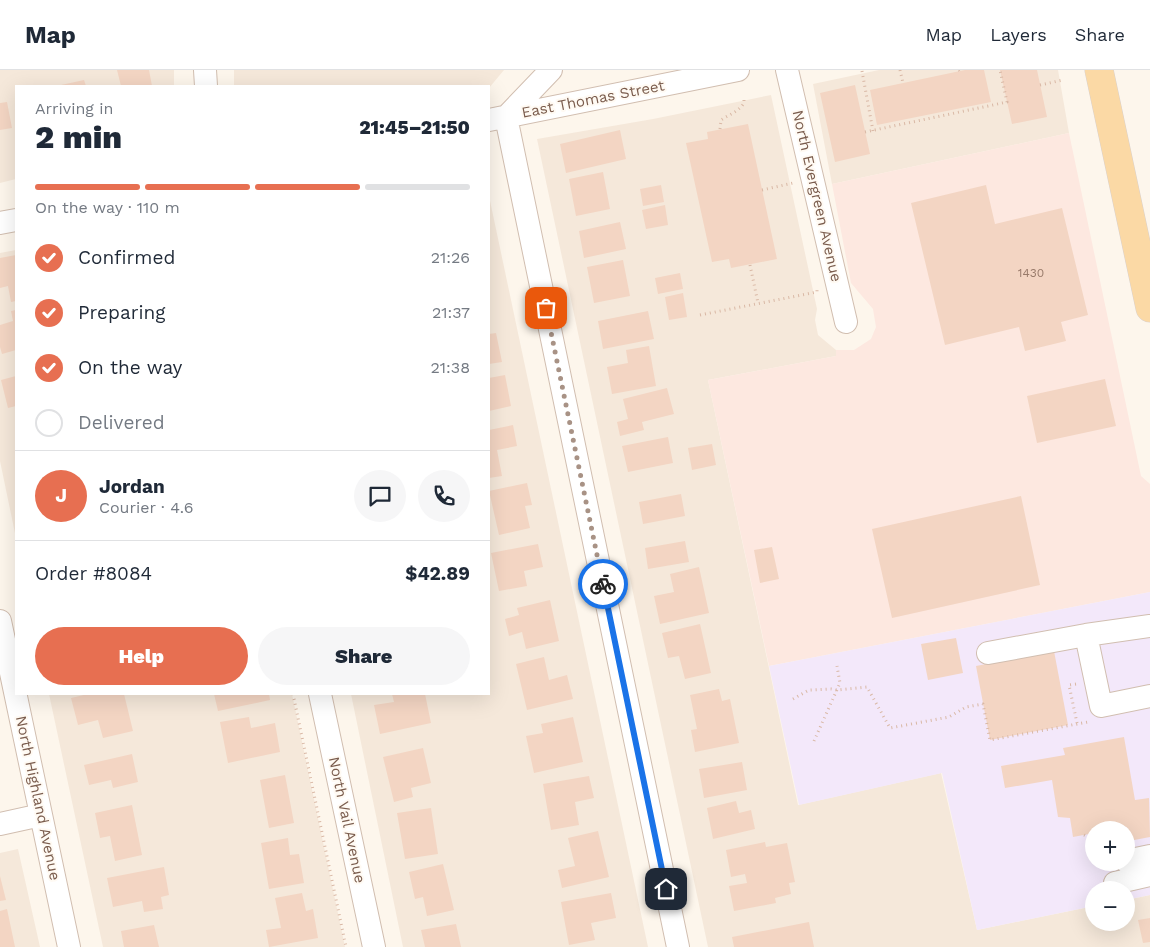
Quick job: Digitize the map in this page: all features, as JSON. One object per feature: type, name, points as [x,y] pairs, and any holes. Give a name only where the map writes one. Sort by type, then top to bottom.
[{"type":"main road","points":[[1099,70],[1150,308]]},
{"type":"street","points":[[205,70],[206,85]]},
{"type":"street","points":[[550,70],[497,118],[678,947]]},
{"type":"street","name":"East Thomas Street","points":[[497,118],[738,70]]},
{"type":"street","name":"North Evergreen Avenue","points":[[788,70],[846,322]]},
{"type":"street","points":[[0,223],[15,220]]},
{"type":"street","name":"North Highland Avenue","points":[[0,621],[15,692]]},
{"type":"street","points":[[988,653],[1086,635],[1150,626]]},
{"type":"street","points":[[1086,635],[1102,706],[1150,696]]},
{"type":"street","name":"North Highland Avenue","points":[[16,695],[69,947]]},
{"type":"street","name":"North Vail Avenue","points":[[320,695],[374,947]]},
{"type":"street","points":[[0,824],[41,815]]},
{"type":"street","points":[[1135,861],[1150,856]]},
{"type":"street","points":[[1134,871],[1150,875]]},
{"type":"path","points":[[900,70],[903,83]]},
{"type":"path","points":[[865,132],[1007,102],[1000,70]]},
{"type":"path","points":[[862,71],[873,131]]},
{"type":"path","points":[[1040,84],[1064,80]]},
{"type":"path","points":[[720,130],[721,120],[728,115],[738,112],[744,104],[744,96]]},
{"type":"path","points":[[792,174],[796,192]]},
{"type":"path","points":[[762,190],[794,183]]},
{"type":"path","points":[[750,264],[758,303]]},
{"type":"path","points":[[700,315],[817,292],[815,283]]},
{"type":"path","points":[[814,741],[840,683],[837,666]]},
{"type":"path","points":[[793,699],[809,690],[866,687],[890,728],[950,717],[966,707],[983,704],[990,740],[1095,721],[1102,706]]},
{"type":"path","points":[[293,695],[346,947]]},
{"type":"shaded area","points":[[0,70],[174,70],[174,85],[15,85],[15,179],[0,183]]},
{"type":"shaded area","points":[[234,70],[504,70],[490,87],[490,85],[234,85]]},
{"type":"shaded area","points":[[879,70],[1058,70],[1069,133],[832,184],[813,84]]},
{"type":"shaded area","points":[[771,95],[817,309],[815,320],[818,335],[836,350],[836,356],[708,380],[798,805],[941,773],[977,930],[1085,908],[1085,931],[1135,931],[1135,898],[1150,895],[1150,947],[708,947],[537,139],[653,119]]},
{"type":"shaded area","points":[[1069,133],[1141,476],[1150,484],[1150,592],[769,666],[708,380],[836,356],[836,350],[854,350],[871,339],[876,327],[873,309],[851,283],[832,184]]},
{"type":"shaded area","points":[[490,201],[648,947],[403,947],[351,695],[490,695]]},
{"type":"shaded area","points":[[15,250],[15,533],[0,461],[0,253]]},
{"type":"shaded area","points":[[1150,592],[1150,895],[1135,898],[1135,881],[1085,881],[1085,908],[977,930],[942,773],[799,805],[769,666]]},
{"type":"shaded area","points":[[49,695],[292,695],[345,947],[103,947]]},
{"type":"shaded area","points":[[18,849],[40,947],[0,947],[0,853]]},
{"type":"building","points":[[117,70],[149,70],[152,85],[121,85]]},
{"type":"building","points":[[965,70],[984,70],[991,102],[877,125],[870,90]]},
{"type":"building","points":[[1000,70],[1037,70],[1047,117],[1012,124]]},
{"type":"building","points":[[84,80],[86,85],[61,85]]},
{"type":"building","points":[[855,85],[870,154],[835,162],[820,93]]},
{"type":"building","points":[[7,102],[12,128],[0,130],[0,103]]},
{"type":"building","points":[[748,124],[777,259],[731,268],[729,259],[712,262],[686,143],[708,139],[707,132]]},
{"type":"building","points":[[620,130],[626,159],[566,173],[560,144]]},
{"type":"building","points":[[603,172],[610,209],[576,216],[569,179]]},
{"type":"building","points":[[661,185],[664,202],[643,206],[640,189]]},
{"type":"building","points":[[986,185],[995,224],[1062,208],[1088,315],[1061,322],[1066,341],[1025,351],[1019,327],[945,345],[911,203]]},
{"type":"building","points":[[665,205],[668,225],[646,229],[642,210]]},
{"type":"building","points":[[620,222],[626,249],[584,258],[579,231]]},
{"type":"building","points":[[15,255],[15,301],[11,302],[8,286],[0,288],[0,258]]},
{"type":"building","points":[[623,260],[630,296],[594,303],[587,267]]},
{"type":"building","points":[[680,273],[683,289],[658,294],[655,278]]},
{"type":"building","points":[[683,293],[687,317],[669,320],[665,297]]},
{"type":"building","points":[[15,310],[15,350],[2,354],[0,347],[0,325],[13,321],[11,311]]},
{"type":"building","points":[[648,311],[654,339],[603,349],[598,321]]},
{"type":"building","points":[[496,333],[502,362],[490,364],[490,334]]},
{"type":"building","points":[[649,346],[656,386],[612,394],[607,367],[628,363],[626,350]]},
{"type":"building","points":[[505,375],[511,406],[490,411],[490,378]]},
{"type":"building","points":[[15,376],[15,406],[8,408],[1,380]]},
{"type":"building","points":[[1105,379],[1116,426],[1037,443],[1027,396]]},
{"type":"building","points":[[667,388],[674,414],[642,422],[644,430],[620,436],[617,422],[628,419],[623,399]]},
{"type":"building","points":[[513,425],[517,446],[497,450],[502,476],[490,478],[490,430]]},
{"type":"building","points":[[668,437],[673,463],[628,472],[622,446]]},
{"type":"building","points":[[712,444],[716,465],[692,470],[688,448]]},
{"type":"building","points":[[527,483],[532,505],[525,506],[530,528],[499,535],[490,491]]},
{"type":"building","points":[[681,494],[685,516],[643,524],[639,502]]},
{"type":"building","points":[[1021,496],[1040,585],[892,618],[872,529]]},
{"type":"building","points":[[685,541],[689,562],[648,569],[645,548]]},
{"type":"building","points":[[538,544],[543,567],[524,571],[527,586],[499,591],[491,553]]},
{"type":"building","points":[[772,547],[779,579],[760,583],[754,550]]},
{"type":"building","points":[[699,567],[709,613],[660,624],[654,596],[674,592],[670,574]]},
{"type":"building","points":[[550,600],[559,641],[526,649],[522,632],[509,636],[505,619],[519,615],[517,608]]},
{"type":"building","points":[[700,624],[711,673],[685,679],[679,656],[668,658],[662,633]]},
{"type":"building","points":[[956,638],[963,673],[928,680],[921,644]]},
{"type":"building","points":[[1054,651],[1068,725],[990,740],[976,666]]},
{"type":"building","points":[[544,657],[549,680],[567,675],[573,699],[527,710],[516,664]]},
{"type":"building","points":[[719,689],[722,701],[730,699],[739,743],[695,752],[691,730],[697,729],[690,695]]},
{"type":"building","points":[[84,695],[124,695],[133,731],[103,738],[98,720],[78,725],[71,698]]},
{"type":"building","points":[[214,695],[269,695],[270,700],[218,711]]},
{"type":"building","points":[[392,695],[425,695],[431,723],[380,734],[374,705],[394,702]]},
{"type":"building","points":[[249,717],[251,728],[275,723],[280,752],[228,763],[220,722]]},
{"type":"building","points":[[573,717],[583,762],[534,773],[526,736],[543,733],[541,724]]},
{"type":"building","points":[[1124,737],[1135,800],[1149,798],[1150,837],[1135,840],[1135,821],[1085,821],[1085,835],[1073,837],[1070,818],[1058,817],[1052,780],[1005,788],[1001,766],[1065,755],[1063,748]]},
{"type":"building","points":[[423,748],[431,783],[411,788],[413,797],[394,802],[383,757]]},
{"type":"building","points":[[132,754],[138,782],[113,788],[111,780],[89,785],[84,765]]},
{"type":"building","points":[[742,762],[747,790],[704,798],[699,769]]},
{"type":"building","points":[[285,775],[294,823],[269,828],[260,780]]},
{"type":"building","points":[[589,776],[594,798],[575,802],[579,825],[551,830],[543,784]]},
{"type":"building","points":[[736,801],[739,813],[751,810],[755,829],[713,839],[707,808]]},
{"type":"building","points":[[132,805],[142,855],[115,861],[110,836],[100,838],[95,813]]},
{"type":"building","points":[[431,808],[438,854],[405,859],[397,813]]},
{"type":"building","points":[[598,831],[609,877],[562,888],[558,870],[575,866],[568,838]]},
{"type":"building","points":[[288,838],[290,855],[299,854],[304,883],[269,889],[261,843]]},
{"type":"building","points":[[765,842],[766,847],[787,843],[795,882],[789,883],[791,894],[775,898],[776,903],[734,911],[729,886],[747,883],[745,874],[731,877],[726,850]]},
{"type":"building","points":[[443,864],[454,910],[427,916],[423,897],[415,899],[409,872]]},
{"type":"building","points":[[164,867],[169,895],[161,897],[163,909],[144,912],[142,901],[113,907],[107,878]]},
{"type":"building","points":[[0,876],[6,900],[0,901]]},
{"type":"building","points":[[302,893],[306,911],[313,909],[318,938],[269,947],[266,930],[281,928],[275,898]]},
{"type":"building","points":[[611,893],[616,918],[591,923],[595,940],[569,945],[561,902]]},
{"type":"building","points":[[7,909],[15,947],[0,947],[0,911]]},
{"type":"building","points":[[1150,918],[1150,942],[1143,943],[1138,920]]},
{"type":"building","points":[[809,922],[814,947],[734,947],[732,937]]},
{"type":"building","points":[[456,924],[461,947],[425,947],[421,930]]},
{"type":"building","points":[[154,925],[159,947],[124,947],[121,931]]},
{"type":"way so far","points":[[546,308],[603,584]]},
{"type":"route","points":[[603,584],[666,889]]}]
